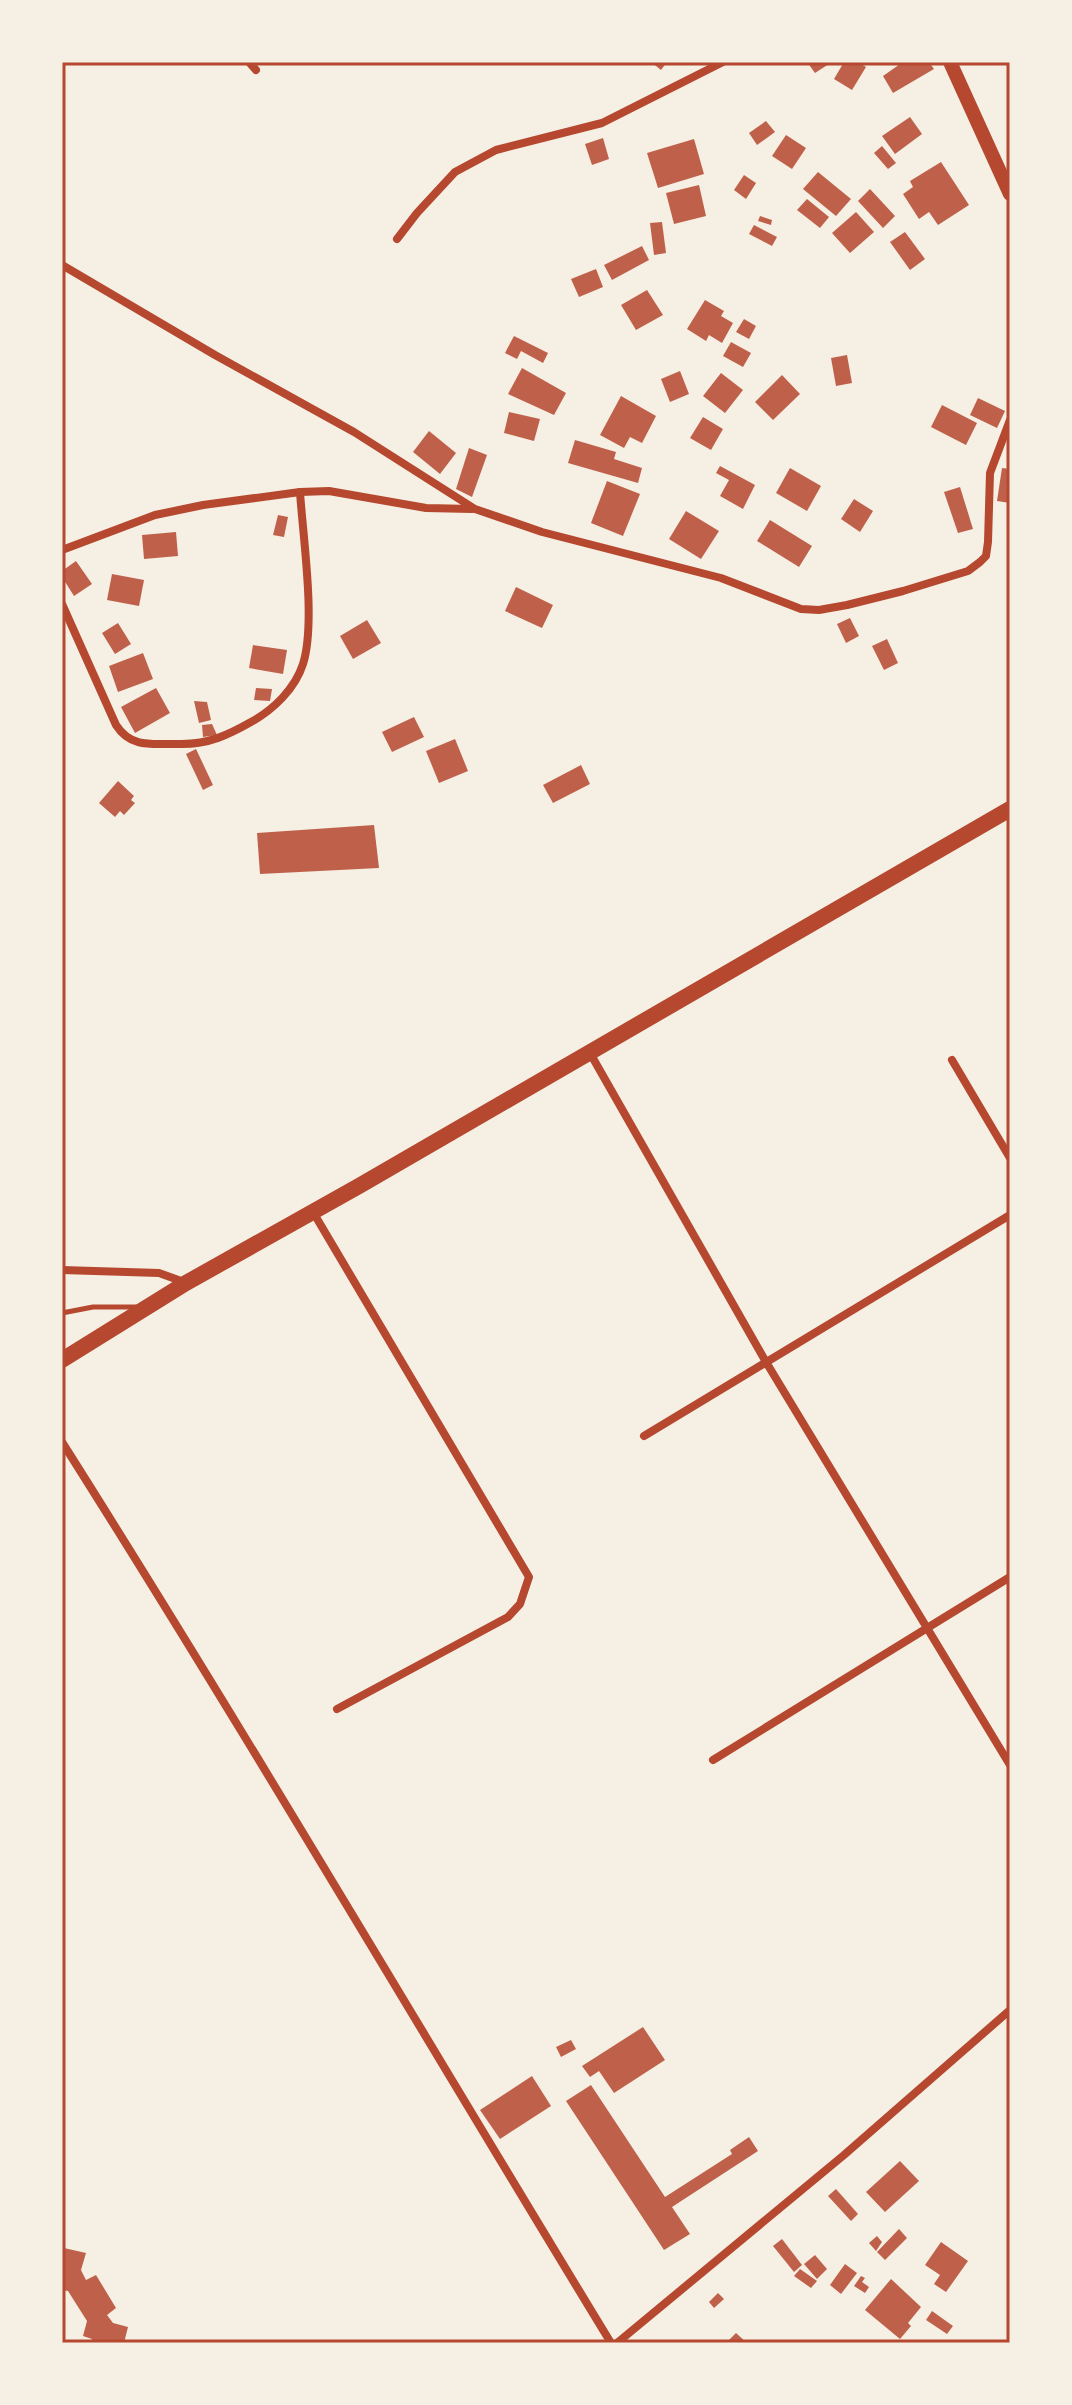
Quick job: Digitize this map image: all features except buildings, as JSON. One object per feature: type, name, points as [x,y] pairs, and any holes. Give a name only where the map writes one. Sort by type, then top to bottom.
[{"type":"main road","points":[[950,62],[1010,194]]},
{"type":"main road","points":[[62,1360],[186,1283],[1010,809]]},
{"type":"street","points":[[249,62],[256,70]]},
{"type":"street","points":[[397,239],[455,172],[496,150],[602,123],[723,62]]},
{"type":"street","points":[[62,265],[202,348],[354,432],[475,509],[542,532],[721,578],[790,605],[819,610],[903,591],[968,571],[980,562],[986,556],[988,542],[990,473],[1010,420]]},
{"type":"street","points":[[62,550],[155,515],[300,492],[329,491],[426,508],[475,509]]},
{"type":"street","points":[[62,604],[124,738],[137,743],[198,744],[222,738],[265,715],[289,691],[304,662],[308,619],[300,492]]},
{"type":"street","points":[[590,1053],[766,1362],[1010,1765]]},
{"type":"street","points":[[952,1060],[1010,1158]]},
{"type":"street","points":[[313,1212],[529,1577],[520,1604],[508,1617],[337,1709]]},
{"type":"street","points":[[644,1436],[1010,1215]]},
{"type":"street","points":[[62,1270],[159,1273],[186,1283]]},
{"type":"street","points":[[62,1442],[190,1643],[406,2007],[611,2343]]},
{"type":"street","points":[[713,1760],[1010,1577]]},
{"type":"street","points":[[617,2343],[844,2155],[1010,2010]]},
{"type":"lane","points":[[62,1313],[93,1307],[149,1307]]}]
